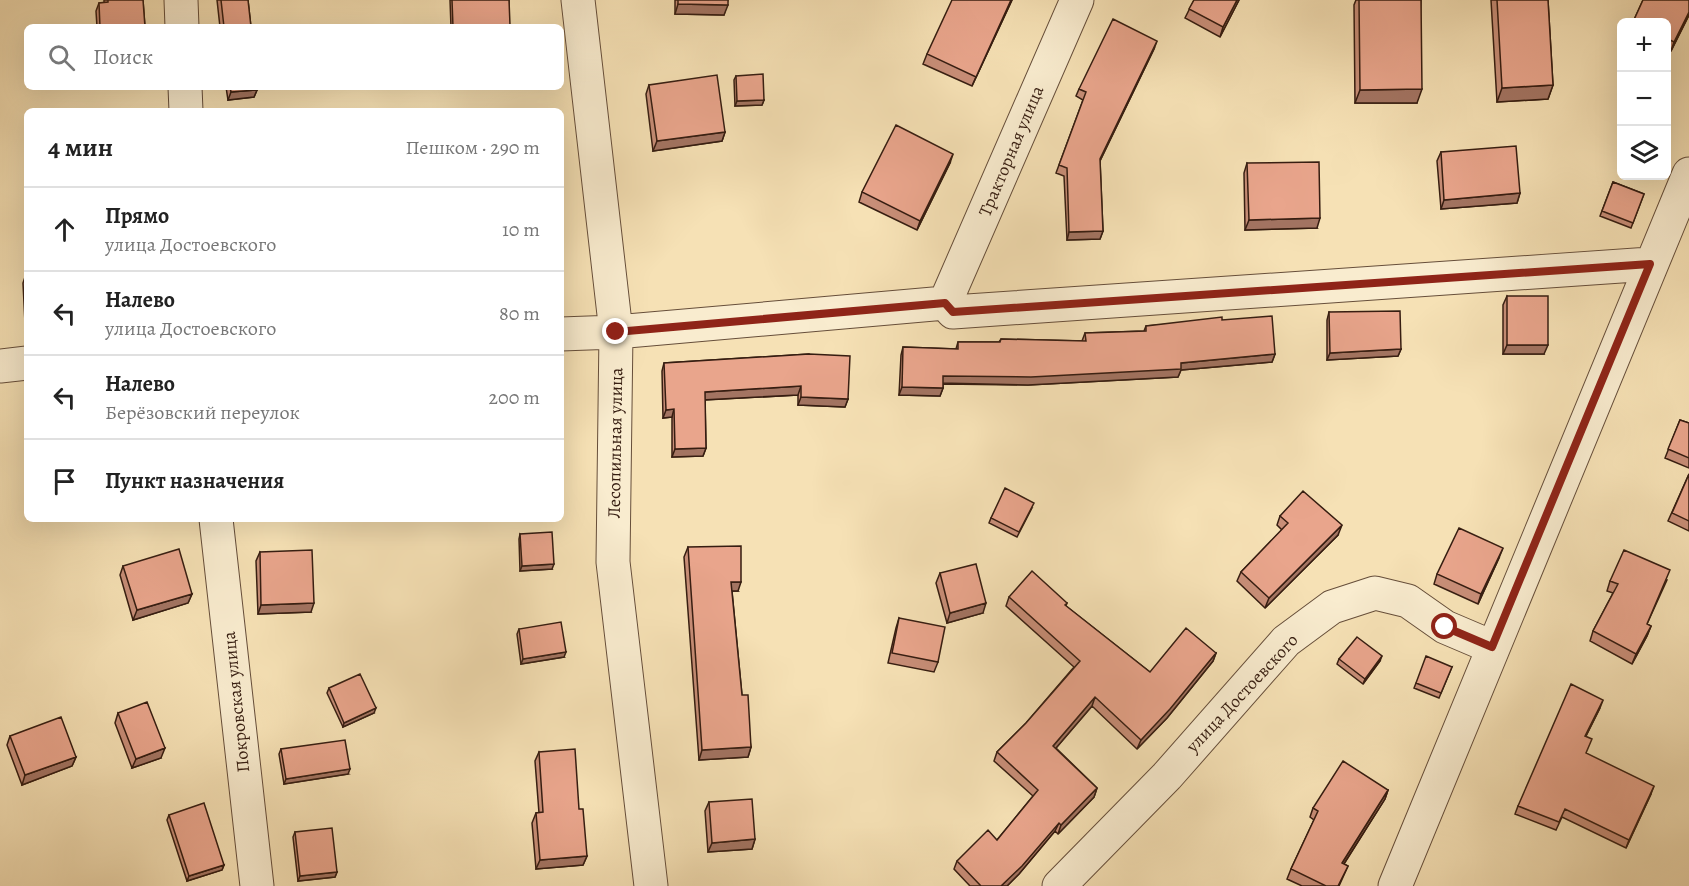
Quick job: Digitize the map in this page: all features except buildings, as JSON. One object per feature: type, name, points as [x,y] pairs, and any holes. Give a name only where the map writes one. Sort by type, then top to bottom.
[{"type":"street","points":[[181,0],[182,24]]},
{"type":"street","name":"Лесопильная улица","points":[[578,0],[616,332],[613,562],[651,886]]},
{"type":"street","name":"Тракторная улица","points":[[945,303],[1077,0]]},
{"type":"street","points":[[185,90],[186,108]]},
{"type":"street","points":[[1395,886],[1689,174]]},
{"type":"street","points":[[564,334],[616,332],[945,303],[953,312],[1650,264]]},
{"type":"street","points":[[0,366],[24,363]]},
{"type":"street","name":"Покровская улица","points":[[216,522],[257,886]]},
{"type":"street","name":"улица Достоевского","points":[[1059,886],[1167,776],[1286,641],[1332,607],[1375,593],[1408,601],[1445,627],[1492,647]]},
{"type":"route","points":[[616,332],[945,303],[953,312],[1650,264],[1492,647],[1445,627]]}]
